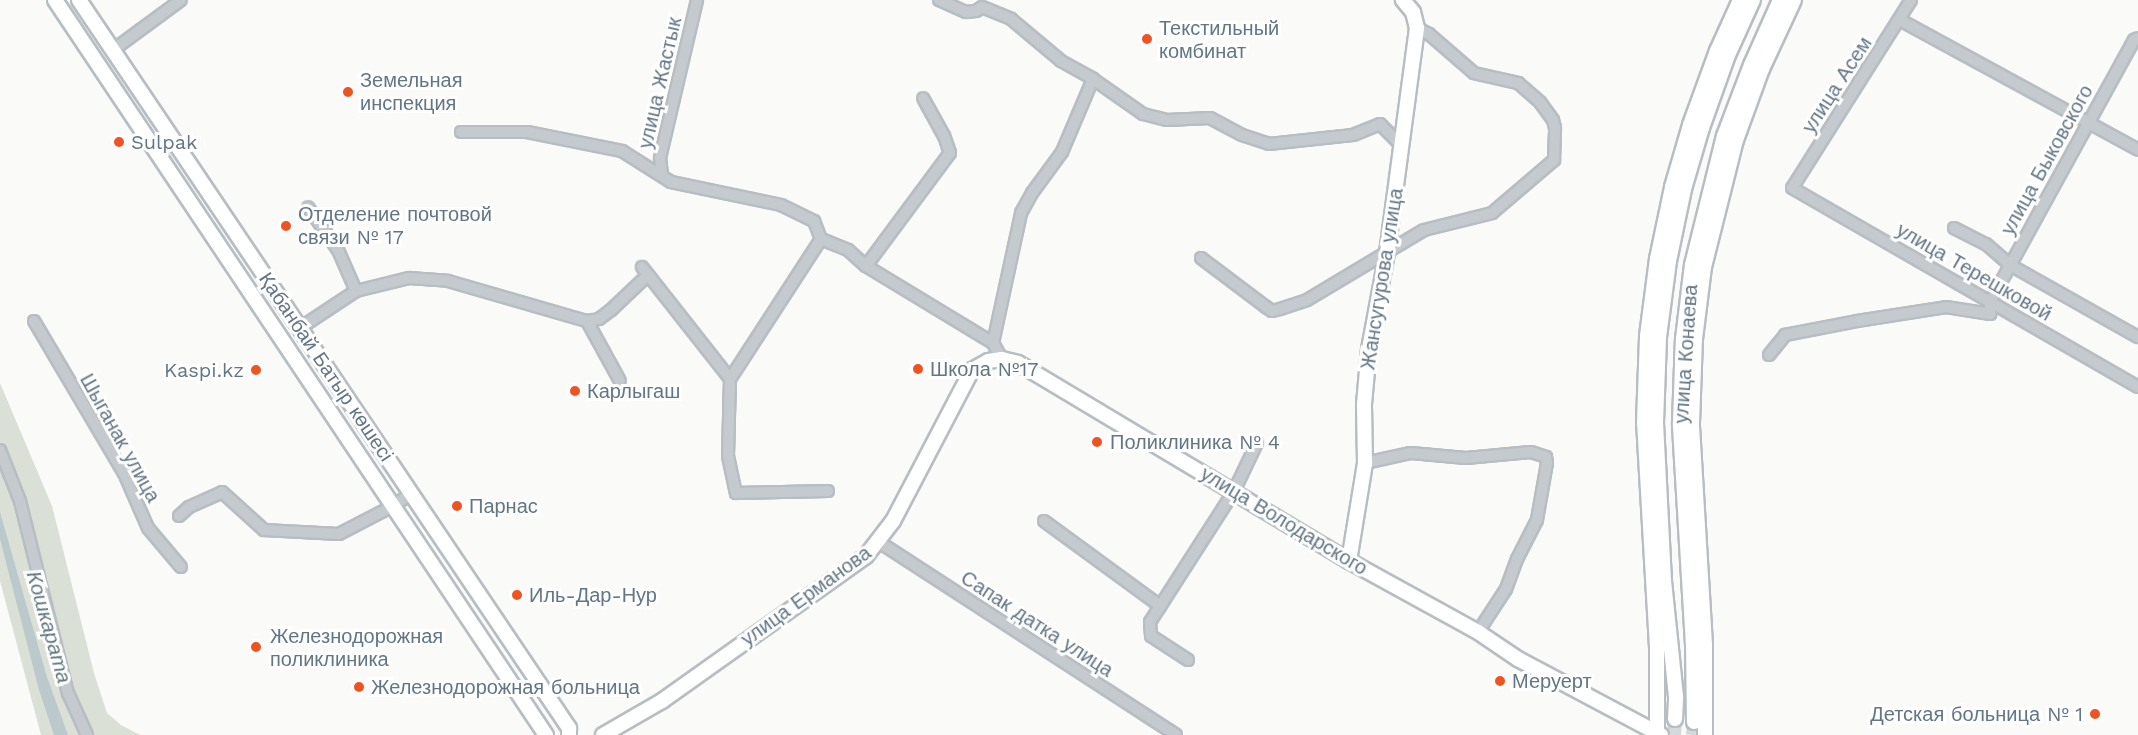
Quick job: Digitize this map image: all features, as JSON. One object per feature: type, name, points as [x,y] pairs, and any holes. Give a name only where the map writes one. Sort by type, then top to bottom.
[{"type":"main road","name":"Қабанбай Батыр көшесі","points":[[55,0],[546,735]]},
{"type":"main road","name":"Қабанбай Батыр көшесі","points":[[79,0],[569,728],[569,735]]},
{"type":"main road","points":[[1403,0],[1413,12],[1417,28]]},
{"type":"main road","points":[[1658,735],[1657,647],[1644,423],[1647,336],[1655,270],[1672,186],[1690,125],[1717,51],[1740,0]]},
{"type":"main road","name":"улица Конаева","points":[[1675,719],[1675,687],[1664,581],[1657,459],[1659,337],[1669,261],[1684,189],[1705,118],[1728,56],[1754,0]]},
{"type":"main road","name":"улица Конаева","points":[[1694,722],[1693,645],[1680,423],[1683,339],[1692,265],[1719,156],[1751,65],[1780,0]]},
{"type":"main road","points":[[1705,735],[1706,645],[1692,423],[1695,339],[1704,267],[1730,159],[1762,69],[1794,0]]},
{"type":"main road","name":"Жансугурова улица","points":[[1349,561],[1365,463],[1364,404],[1369,349],[1387,253],[1417,28]]},
{"type":"main road","name":"улица Володарского","points":[[1002,360],[1018,363],[1349,561],[1478,632],[1524,662],[1658,735]]},
{"type":"main road","name":"улица Ерманова","points":[[603,735],[662,701],[866,556],[893,521],[972,370],[988,361],[1002,360]]},
{"type":"street","points":[[113,50],[181,0]]},
{"type":"street","name":"улица Жастык","points":[[662,174],[660,158],[697,0]]},
{"type":"street","points":[[939,0],[966,12],[976,11],[983,3],[1011,19],[1061,61],[1093,79],[1143,114],[1167,120],[1210,118],[1269,144],[1353,135],[1380,124],[1402,146]]},
{"type":"street","name":"улица Асем","points":[[1792,188],[1911,0]]},
{"type":"street","points":[[1900,20],[2138,150]]},
{"type":"street","points":[[1201,258],[1272,311],[1307,300],[1424,230],[1492,213],[1554,160],[1556,140],[1553,120],[1540,102],[1518,83],[1474,73],[1436,39],[1417,28]]},
{"type":"street","name":"улица Быковского","points":[[1990,302],[2134,40],[2138,38]]},
{"type":"street","points":[[993,344],[1021,213],[1032,193],[1062,152],[1093,79]]},
{"type":"street","points":[[866,266],[950,153],[944,135],[923,98]]},
{"type":"street","points":[[460,132],[527,132],[622,151],[662,174],[671,182],[781,205],[814,221],[821,239],[848,250],[866,266],[993,344],[1002,360]]},
{"type":"street","name":"улица Терешковой","points":[[1792,188],[2138,387]]},
{"type":"street","points":[[308,207],[338,250],[356,291]]},
{"type":"street","points":[[1954,228],[1986,244],[2010,265],[2138,337]]},
{"type":"street","points":[[821,239],[730,379],[728,456],[736,492],[828,491]]},
{"type":"street","points":[[300,328],[356,291],[409,278],[448,281],[587,321],[599,319],[611,310],[645,271],[730,379]]},
{"type":"street","points":[[1769,355],[1785,335],[1946,307],[1990,314],[1990,302]]},
{"type":"street","name":"Шыганак улица","points":[[34,321],[124,473],[148,528],[181,567]]},
{"type":"street","points":[[587,321],[620,381]]},
{"type":"street","points":[[1188,660],[1149,633],[1150,622],[1234,491],[1257,443]]},
{"type":"street","points":[[0,450],[20,501],[68,693],[87,735]]},
{"type":"street","points":[[1365,463],[1411,453],[1466,458],[1531,452],[1546,457],[1547,463],[1536,520],[1506,589],[1478,632]]},
{"type":"street","name":"Шыганак улица","points":[[179,516],[189,507],[222,492],[264,530],[339,534],[411,494]]},
{"type":"street","points":[[1044,521],[1160,606]]},
{"type":"street","name":"Сапак датка улица","points":[[879,542],[1176,735]]},
{"type":"shaded area","points":[[0,383],[52,506],[94,673],[107,713],[121,725],[140,735],[41,735],[0,581]]},
{"type":"shaded area","points":[[0,512],[47,677],[68,735],[54,735],[39,690],[0,539]]},
{"type":"tunnel","points":[[1674,735],[1675,719]]},
{"type":"tunnel","points":[[1693,735],[1694,722]]},
{"type":"place","name":"Текстильный комбинат","points":[[1147,39]]},
{"type":"place","name":"Земельная инспекция","points":[[348,92]]},
{"type":"place","name":"Sulpak","points":[[119,142]]},
{"type":"place","name":"Отделение почтовой связи № 17","points":[[286,226]]},
{"type":"place","name":"Школа №17","points":[[918,369]]},
{"type":"place","name":"Kaspi.kz","points":[[256,370]]},
{"type":"place","name":"Карлыгаш","points":[[575,391]]},
{"type":"place","name":"Поликлиника № 4","points":[[1097,442]]},
{"type":"place","name":"Парнас","points":[[457,506]]},
{"type":"place","name":"Иль-Дар-Нур","points":[[517,595]]},
{"type":"place","name":"Железнодорожная поликлиника","points":[[256,647]]},
{"type":"place","name":"Меруерт","points":[[1500,681]]},
{"type":"place","name":"Железнодорожная больница","points":[[359,687]]},
{"type":"place","name":"Детская больница № 1","points":[[2095,714]]},
{"type":"water label","name":"Кошкарата","points":[[49,627]]}]
